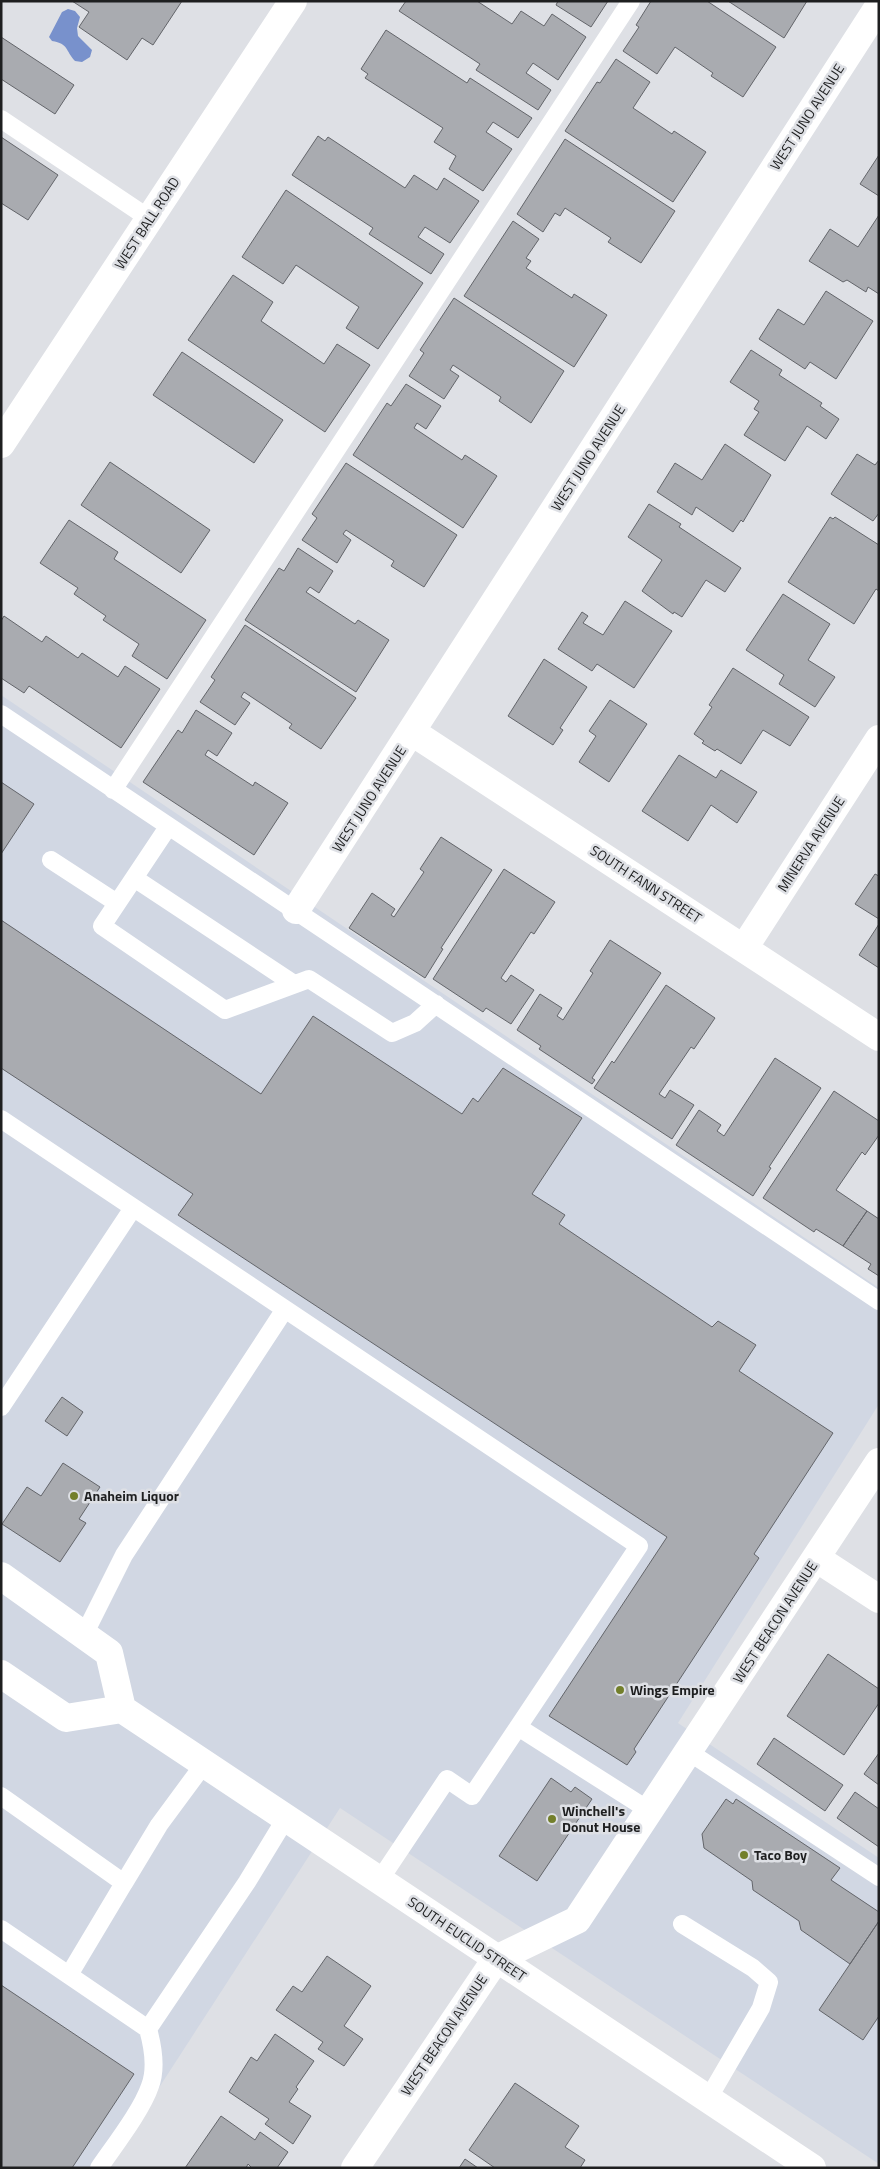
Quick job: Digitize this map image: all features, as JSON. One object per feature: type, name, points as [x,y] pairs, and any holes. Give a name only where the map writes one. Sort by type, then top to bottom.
[{"type":"street","name":"WEST BALL ROAD","points":[[1,444],[294,1]]},
{"type":"street","name":"WEST JUNO AVENUE","points":[[296,910],[879,6]]},
{"type":"street","name":"SOUTH FANN STREET","points":[[412,732],[879,1037]]},
{"type":"street","name":"MINERVA AVENUE","points":[[744,948],[879,739]]},
{"type":"street","name":"WEST BEACON AVENUE","points":[[355,2168],[496,1959],[577,1920],[879,1462]]},
{"type":"street","points":[[816,1558],[879,1599]]},
{"type":"street","points":[[1,1576],[109,1653],[122,1709],[66,1718],[1,1674]]},
{"type":"street","name":"SOUTH EUCLID STREET","points":[[122,1709],[812,2168]]},
{"type":"lane","points":[[113,790],[631,1]]},
{"type":"lane","points":[[1,118],[150,219]]},
{"type":"lane","points":[[1,714],[879,1302]]},
{"type":"lane","points":[[168,827],[102,926],[225,1010],[309,979],[392,1033],[415,1023],[436,1004]]},
{"type":"lane","points":[[51,860],[117,903]]},
{"type":"lane","points":[[134,878],[294,984]]},
{"type":"lane","points":[[1,1119],[639,1546],[472,1796],[447,1779],[379,1881]]},
{"type":"lane","points":[[1,1407],[133,1208]]},
{"type":"lane","points":[[84,1635],[124,1555],[285,1309]]},
{"type":"lane","points":[[518,1727],[650,1811]]},
{"type":"lane","points":[[689,1752],[879,1877]]},
{"type":"lane","points":[[69,1975],[159,1825],[204,1764]]},
{"type":"lane","points":[[1,1796],[124,1882]]},
{"type":"lane","points":[[148,2029],[247,1882],[286,1818]]},
{"type":"lane","points":[[682,1924],[753,1968],[769,1982],[761,2008],[708,2099]]},
{"type":"lane","points":[[1,1929],[148,2029],[152,2044],[154,2068],[150,2086],[133,2117],[99,2168]]},
{"type":"shaded area","points":[[1,695],[879,1288],[879,1404],[678,1723],[879,1858],[879,2164],[340,1808],[107,2168],[1,2168]]},
{"type":"water","points":[[68,9],[75,11],[80,17],[77,28],[78,36],[92,50],[90,57],[82,62],[75,61],[64,46],[52,41],[49,37],[62,12]]},
{"type":"building","points":[[72,1],[182,1],[153,45],[142,38],[127,60],[79,27],[89,12]]},
{"type":"building","points":[[406,1],[477,1],[512,24],[521,11],[544,26],[552,14],[586,37],[558,80],[533,63],[526,73],[551,90],[538,110],[476,70],[480,64],[399,11]]},
{"type":"building","points":[[558,1],[608,1],[591,27],[556,5]]},
{"type":"building","points":[[651,1],[707,1],[776,47],[743,97],[711,76],[713,73],[675,47],[657,74],[623,51],[639,27],[636,25]]},
{"type":"building","points":[[728,1],[807,1],[784,38]]},
{"type":"building","points":[[386,30],[467,83],[470,78],[532,118],[518,138],[493,122],[486,132],[512,149],[483,191],[449,169],[456,156],[434,142],[443,128],[365,78],[368,74],[361,69]]},
{"type":"building","points":[[1,37],[74,85],[55,114],[1,79]]},
{"type":"building","points":[[616,59],[650,82],[633,108],[672,134],[674,131],[706,152],[673,202],[565,131],[597,82],[600,83]]},
{"type":"building","points":[[318,136],[325,141],[328,137],[405,188],[414,175],[437,190],[444,178],[479,201],[450,243],[425,227],[418,237],[444,254],[431,274],[369,234],[373,228],[292,175]]},
{"type":"building","points":[[1,137],[58,175],[28,220],[1,203]]},
{"type":"building","points":[[565,139],[675,211],[641,263],[608,242],[611,238],[565,208],[560,216],[555,213],[543,232],[517,214]]},
{"type":"building","points":[[879,155],[879,196],[860,184]]},
{"type":"building","points":[[286,190],[423,283],[378,349],[346,328],[359,307],[296,265],[283,284],[242,257]]},
{"type":"building","points":[[879,215],[879,294],[868,287],[866,292],[847,280],[843,282],[809,261],[830,229],[858,247]]},
{"type":"building","points":[[513,221],[539,239],[526,258],[531,261],[526,268],[572,298],[574,294],[607,315],[574,367],[464,296]]},
{"type":"building","points":[[233,275],[273,302],[261,321],[324,364],[337,344],[370,365],[325,432],[188,340]]},
{"type":"building","points":[[826,291],[873,321],[836,379],[810,362],[805,369],[759,339],[778,309],[804,325]]},
{"type":"building","points":[[454,298],[564,371],[531,423],[499,401],[501,397],[453,365],[450,370],[459,376],[444,399],[409,376],[424,353],[420,350]]},
{"type":"building","points":[[751,350],[782,370],[779,375],[822,403],[820,406],[839,419],[826,439],[807,426],[785,461],[744,435],[759,412],[754,409],[759,401],[730,382]]},
{"type":"building","points":[[182,352],[283,420],[254,463],[153,395]]},
{"type":"building","points":[[406,384],[441,406],[426,429],[417,423],[414,428],[462,460],[465,455],[497,476],[463,528],[353,455],[387,403],[391,406]]},
{"type":"building","points":[[725,444],[771,475],[743,522],[741,520],[733,532],[696,507],[692,515],[657,492],[675,463],[702,480]]},
{"type":"building","points":[[857,454],[875,465],[879,460],[879,513],[873,521],[831,494]]},
{"type":"building","points":[[110,462],[210,530],[181,573],[81,505]]},
{"type":"building","points":[[346,463],[457,535],[424,587],[391,566],[394,561],[346,530],[343,534],[351,540],[337,563],[302,540],[317,518],[312,514]]},
{"type":"building","points":[[649,504],[681,524],[679,527],[741,568],[725,592],[706,580],[682,617],[674,612],[673,614],[642,591],[662,560],[628,537]]},
{"type":"building","points":[[830,517],[833,519],[835,517],[879,545],[879,591],[876,589],[854,624],[788,582]]},
{"type":"building","points":[[69,520],[118,552],[114,559],[206,620],[167,679],[132,656],[139,644],[103,620],[106,616],[74,594],[78,588],[40,563]]},
{"type":"building","points":[[298,548],[333,571],[319,593],[310,587],[306,592],[355,624],[358,620],[389,640],[356,692],[245,620],[279,568],[284,571]]},
{"type":"building","points":[[783,594],[830,624],[808,660],[835,677],[815,707],[779,684],[784,675],[746,650]]},
{"type":"building","points":[[625,601],[672,631],[634,688],[597,664],[592,671],[558,649],[582,612],[588,616],[583,623],[603,635]]},
{"type":"building","points":[[4,616],[42,642],[46,636],[78,658],[82,653],[118,677],[125,666],[160,689],[121,748],[29,686],[24,693],[1,678],[1,621]]},
{"type":"building","points":[[245,625],[356,698],[321,749],[289,728],[292,724],[244,692],[241,697],[250,703],[235,725],[200,702],[215,680],[211,677]]},
{"type":"building","points":[[544,659],[587,687],[560,728],[563,730],[553,745],[508,716]]},
{"type":"building","points":[[733,668],[809,717],[790,746],[763,730],[741,764],[717,749],[715,751],[702,743],[704,741],[694,734],[712,707],[709,705]]},
{"type":"building","points":[[610,700],[647,724],[609,782],[579,762],[596,736],[589,731]]},
{"type":"building","points":[[196,710],[232,733],[217,756],[208,750],[205,755],[253,786],[255,782],[288,803],[254,855],[143,782],[178,730],[182,733]]},
{"type":"building","points":[[679,755],[716,778],[721,770],[757,792],[737,823],[711,805],[688,841],[642,811]]},
{"type":"building","points":[[1,782],[34,804],[1,854]]},
{"type":"building","points":[[441,837],[492,870],[441,948],[443,949],[425,978],[349,928],[372,893],[395,909],[391,915],[394,917],[424,872],[420,869]]},
{"type":"building","points":[[504,869],[555,902],[534,934],[531,932],[501,978],[506,982],[511,975],[534,990],[511,1024],[486,1008],[483,1012],[433,979]]},
{"type":"building","points":[[875,874],[879,876],[879,919],[855,904]]},
{"type":"building","points":[[1,920],[261,1094],[313,1016],[462,1114],[473,1098],[478,1102],[503,1068],[582,1118],[532,1194],[565,1215],[559,1224],[712,1327],[718,1321],[756,1345],[739,1371],[833,1433],[754,1554],[759,1558],[634,1749],[636,1752],[627,1765],[549,1716],[667,1537],[178,1215],[193,1194],[1,1068]]},
{"type":"building","points":[[879,924],[879,968],[859,955]]},
{"type":"building","points":[[610,940],[661,973],[592,1078],[595,1080],[592,1084],[539,1049],[541,1046],[517,1030],[540,994],[562,1008],[557,1016],[563,1020],[593,973],[590,971]]},
{"type":"building","points":[[666,985],[715,1018],[694,1049],[691,1047],[659,1094],[665,1098],[670,1090],[694,1105],[672,1139],[594,1088],[612,1061],[614,1063]]},
{"type":"building","points":[[775,1058],[821,1088],[769,1167],[771,1168],[753,1196],[676,1145],[699,1110],[721,1125],[717,1131],[724,1136]]},
{"type":"building","points":[[834,1091],[879,1121],[879,1135],[865,1155],[862,1152],[836,1190],[867,1211],[843,1246],[816,1229],[814,1232],[763,1198]]},
{"type":"building","points":[[867,1211],[879,1219],[879,1276],[868,1269],[871,1264],[843,1246]]},
{"type":"building","points":[[62,1397],[83,1412],[67,1436],[45,1421]]},
{"type":"building","points":[[63,1463],[100,1487],[79,1519],[86,1523],[60,1562],[2,1524],[27,1487],[41,1496]]},
{"type":"building","points":[[828,1654],[879,1689],[879,1703],[844,1755],[787,1716]]},
{"type":"building","points":[[774,1738],[843,1785],[825,1811],[757,1764]]},
{"type":"building","points":[[879,1753],[879,1785],[864,1774]]},
{"type":"building","points":[[551,1778],[571,1792],[575,1787],[592,1799],[537,1881],[499,1856]]},
{"type":"building","points":[[855,1792],[879,1809],[879,1847],[837,1818]]},
{"type":"building","points":[[726,1799],[733,1804],[736,1799],[840,1868],[831,1880],[879,1912],[879,1921],[850,1964],[801,1930],[799,1921],[753,1890],[752,1881],[704,1848],[702,1834]]},
{"type":"building","points":[[879,1921],[879,2016],[863,2040],[819,2010]]},
{"type":"building","points":[[327,1956],[371,1986],[344,2026],[363,2039],[344,2066],[318,2049],[323,2042],[276,2010],[293,1986],[302,1992]]},
{"type":"building","points":[[1,1985],[134,2074],[72,2168],[1,2168]]},
{"type":"building","points":[[275,2034],[314,2061],[296,2087],[298,2089],[289,2102],[311,2116],[293,2144],[265,2124],[269,2119],[229,2092],[251,2057],[257,2061]]},
{"type":"building","points":[[515,2083],[579,2126],[565,2147],[585,2160],[580,2168],[495,2168],[469,2150]]},
{"type":"building","points":[[221,2116],[255,2140],[260,2132],[288,2152],[277,2168],[252,2168],[248,2164],[246,2168],[185,2168]]},
{"type":"building","points":[[465,2159],[478,2168],[459,2168]]},
{"type":"place","name":"Anaheim Liquor","points":[[74,1496]]},
{"type":"place","name":"Wings Empire","points":[[620,1690]]},
{"type":"place","name":"Winchell's Donut House","points":[[552,1819]]},
{"type":"place","name":"Taco Boy","points":[[744,1855]]}]
